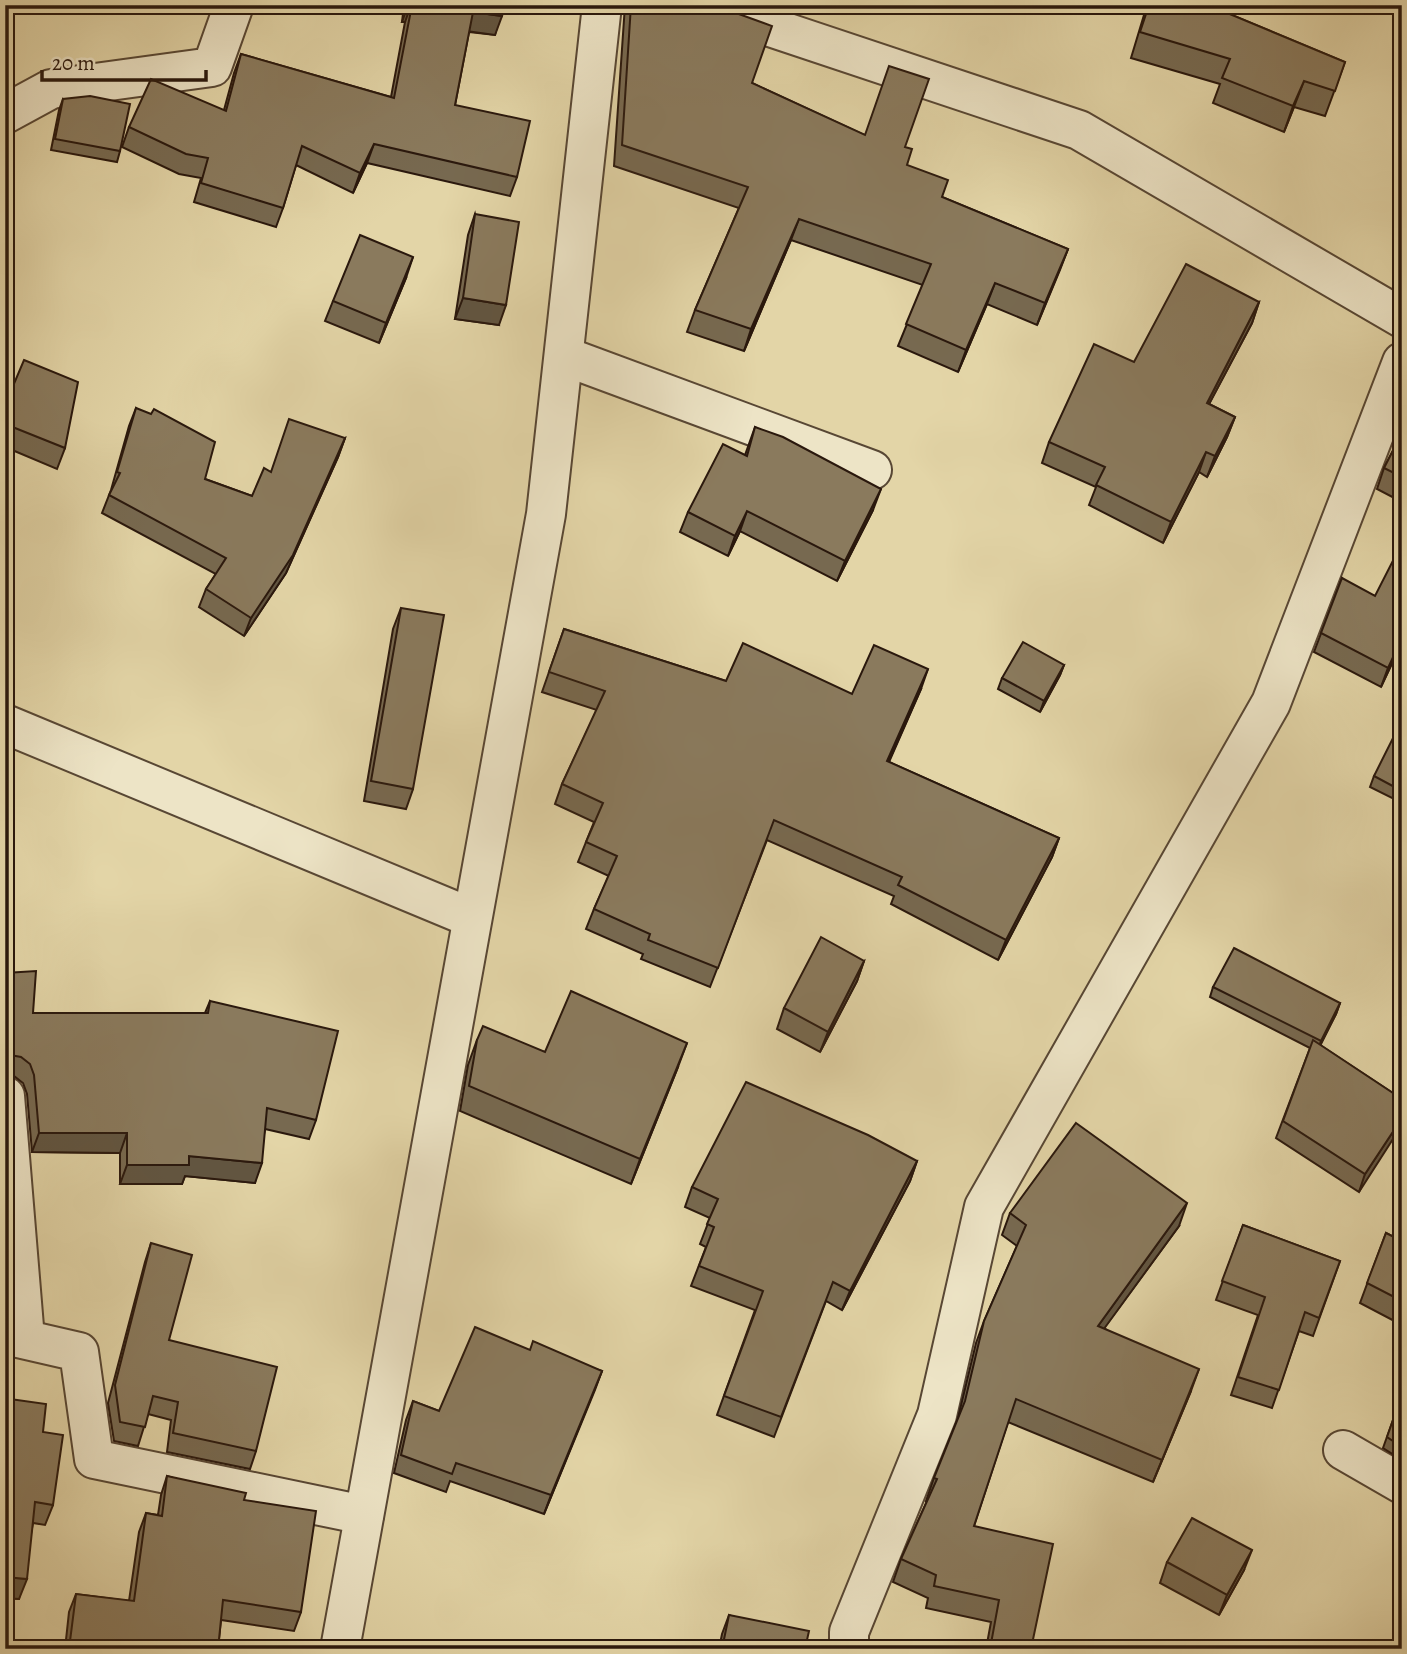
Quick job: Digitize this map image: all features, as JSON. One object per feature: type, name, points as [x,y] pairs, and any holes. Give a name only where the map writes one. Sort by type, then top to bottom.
[{"type":"street","points":[[5,114],[51,89],[212,67],[234,5]]},
{"type":"street","points":[[340,1649],[546,514],[602,5]]},
{"type":"street","points":[[704,5],[1079,130],[1402,318]]},
{"type":"street","points":[[564,356],[872,470]]},
{"type":"street","points":[[849,1649],[849,1632],[937,1415],[984,1208],[1271,703],[1402,362]]},
{"type":"street","points":[[5,724],[472,918]]},
{"type":"street","points":[[5,1096],[15,1337],[79,1352],[93,1459],[364,1515]]},
{"type":"street","points":[[1343,1450],[1402,1485]]},
{"type":"building","points":[[412,5],[503,5],[502,16],[473,12],[455,105],[530,121],[517,177],[374,144],[360,173],[302,146],[283,208],[201,183],[208,158],[186,154],[129,127],[151,79],[226,111],[241,54],[394,98]]},
{"type":"building","points":[[631,5],[714,5],[772,26],[752,83],[865,135],[889,66],[929,79],[905,147],[912,149],[907,165],[948,180],[942,197],[1068,249],[1045,303],[995,283],[966,350],[906,324],[931,264],[799,219],[751,329],[695,310],[748,187],[622,145]]},
{"type":"building","points":[[1149,5],[1216,5],[1215,8],[1345,62],[1335,91],[1304,81],[1293,106],[1222,78],[1230,59],[1140,32]]},
{"type":"building","points":[[90,96],[130,104],[120,151],[55,139],[63,99]]},
{"type":"building","points":[[475,214],[519,222],[506,305],[463,298]]},
{"type":"building","points":[[360,235],[413,257],[386,323],[333,301]]},
{"type":"building","points":[[1186,264],[1259,302],[1207,403],[1235,417],[1215,456],[1206,452],[1171,522],[1096,485],[1105,467],[1049,442],[1094,344],[1134,362]]},
{"type":"building","points":[[24,360],[78,382],[65,448],[5,424],[5,405]]},
{"type":"building","points":[[136,408],[151,414],[154,409],[215,442],[205,479],[252,496],[264,468],[271,472],[289,419],[345,438],[293,555],[251,618],[206,589],[226,558],[109,495],[120,473],[117,472]]},
{"type":"building","points":[[755,427],[783,437],[881,489],[845,561],[747,511],[735,536],[688,512],[723,444],[747,456]]},
{"type":"building","points":[[1402,433],[1402,477],[1384,468]]},
{"type":"building","points":[[1402,543],[1402,638],[1388,668],[1321,633],[1342,578],[1375,596]]},
{"type":"building","points":[[401,608],[444,615],[413,789],[371,781]]},
{"type":"building","points":[[564,629],[726,681],[743,643],[852,694],[874,645],[928,669],[887,761],[1059,838],[1006,940],[898,885],[902,877],[774,820],[718,968],[648,940],[650,934],[594,909],[617,856],[586,842],[603,803],[562,784],[605,691],[549,672]]},
{"type":"building","points":[[1023,642],[1064,665],[1044,701],[1002,678]]},
{"type":"building","points":[[1394,736],[1402,740],[1402,791],[1374,776]]},
{"type":"building","points":[[821,937],[864,961],[828,1032],[784,1008]]},
{"type":"building","points":[[1234,948],[1340,1003],[1321,1041],[1213,987]]},
{"type":"building","points":[[36,971],[33,1013],[208,1013],[210,1001],[338,1031],[316,1120],[267,1108],[262,1163],[189,1156],[189,1165],[127,1165],[127,1133],[39,1133],[34,1075],[30,1064],[21,1057],[5,1056],[5,973]]},
{"type":"building","points":[[571,991],[687,1043],[640,1159],[469,1086],[477,1040],[483,1026],[545,1052]]},
{"type":"building","points":[[1313,1040],[1402,1099],[1402,1118],[1365,1174],[1283,1121]]},
{"type":"building","points":[[746,1082],[868,1135],[917,1161],[850,1291],[833,1282],[781,1417],[724,1396],[763,1291],[699,1266],[714,1227],[707,1224],[718,1199],[692,1187]]},
{"type":"building","points":[[1076,1123],[1187,1203],[1098,1326],[1199,1369],[1162,1460],[1016,1399],[974,1526],[1053,1544],[1031,1649],[990,1649],[999,1600],[934,1586],[936,1575],[901,1559],[937,1479],[934,1478],[965,1401],[984,1321],[1026,1225],[1010,1213]]},
{"type":"building","points":[[1243,1225],[1340,1261],[1319,1318],[1305,1312],[1279,1390],[1238,1377],[1265,1297],[1222,1281]]},
{"type":"building","points":[[1386,1233],[1402,1241],[1402,1301],[1367,1283]]},
{"type":"building","points":[[151,1243],[192,1255],[169,1340],[277,1367],[256,1451],[173,1433],[178,1402],[153,1396],[145,1427],[120,1422],[115,1385]]},
{"type":"building","points":[[475,1327],[530,1350],[533,1341],[602,1371],[551,1495],[456,1463],[452,1474],[401,1455],[413,1401],[439,1411]]},
{"type":"building","points":[[10,1399],[46,1404],[43,1432],[63,1435],[53,1505],[35,1502],[27,1579],[5,1577],[5,1428]]},
{"type":"building","points":[[1398,1406],[1402,1408],[1402,1447],[1387,1437]]},
{"type":"building","points":[[167,1476],[246,1493],[244,1500],[316,1511],[301,1612],[223,1600],[218,1649],[126,1649],[70,1641],[76,1594],[134,1601],[146,1513],[162,1516]]},
{"type":"building","points":[[1192,1518],[1252,1550],[1227,1595],[1167,1562]]},
{"type":"building","points":[[729,1615],[809,1631],[805,1649],[722,1649]]}]
